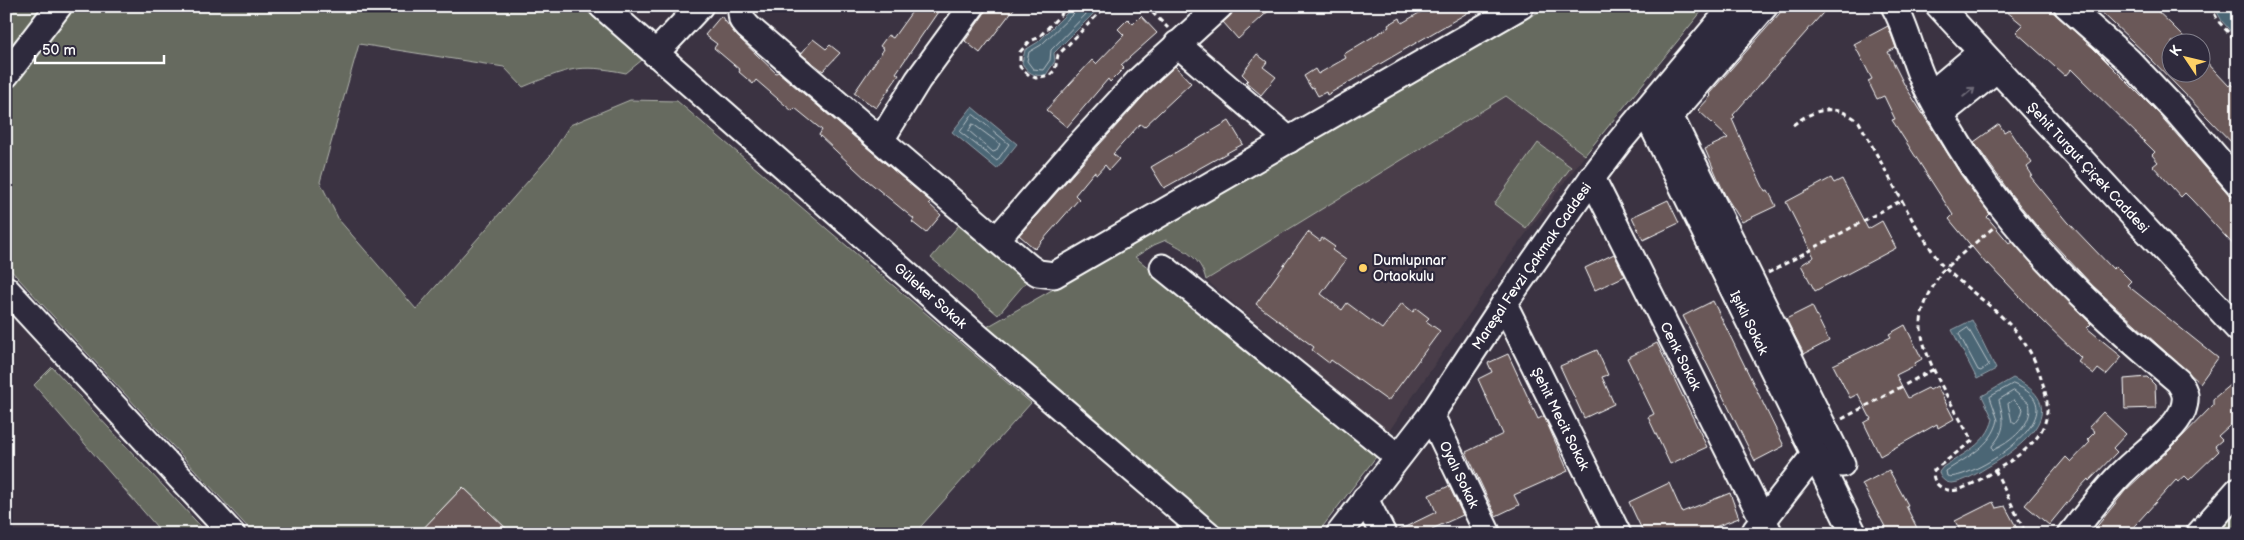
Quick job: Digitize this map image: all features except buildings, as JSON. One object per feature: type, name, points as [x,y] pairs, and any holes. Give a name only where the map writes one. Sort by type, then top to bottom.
[{"type":"street","points":[[6,75],[58,6]]},
{"type":"street","name":"Güleker Sokak","points":[[602,6],[978,337],[1208,534]]},
{"type":"street","points":[[655,54],[700,6]]},
{"type":"street","points":[[740,6],[742,20],[748,27],[1038,274],[1054,276],[1521,6]]},
{"type":"street","points":[[881,140],[918,80],[972,6]]},
{"type":"street","points":[[997,239],[1112,109],[1179,43],[1220,6]]},
{"type":"street","name":"Mareşal Fevzi Çakmak Caddesi","points":[[1338,534],[1431,415],[1504,304],[1592,178],[1733,6]]},
{"type":"street","points":[[1765,6],[1670,116],[1842,464]]},
{"type":"street","points":[[1894,6],[1920,75],[1968,162],[2009,216],[2054,268],[2087,302],[2185,390],[2186,400],[2182,412],[2170,427],[2120,474],[2071,534]]},
{"type":"street","name":"Şehit Turgut Çiçek Caddesi","points":[[1939,6],[2238,329]]},
{"type":"street","points":[[2067,6],[2128,60],[2178,112],[2238,184]]},
{"type":"street","points":[[1179,43],[1289,140]]},
{"type":"street","points":[[1936,104],[1989,61]]},
{"type":"street","name":"Işıklı Sokak","points":[[1645,111],[1746,310],[1854,534]]},
{"type":"street","name":"Cenk Sokak","points":[[1592,178],[1762,529]]},
{"type":"street","points":[[1163,266],[1398,457]]},
{"type":"street","points":[[6,289],[232,534]]},
{"type":"street","name":"Şehit Mecit Sokak","points":[[1504,304],[1618,534]]},
{"type":"street","name":"Oyalı Sokak","points":[[1431,415],[1488,534]]},
{"type":"street","points":[[1762,529],[1815,454]]},
{"type":"street","points":[[2199,534],[2238,490]]},
{"type":"street","points":[[1365,499],[1383,534]]},
{"type":"path","points":[[1069,6],[1038,38],[1030,41],[1020,52],[1020,67],[1029,75],[1036,78],[1050,75],[1054,70],[1058,55],[1106,6]]},
{"type":"path","points":[[1146,6],[1179,43]]},
{"type":"path","points":[[2210,6],[2219,22],[2238,43]]},
{"type":"path","points":[[1793,125],[1814,112],[1825,109],[1849,114],[1859,122],[1902,200],[1945,268],[2004,319],[2024,342],[2040,374],[2048,412],[2044,425],[2028,446],[1995,470],[1957,490],[1950,491],[1936,483],[1932,476],[1939,464],[1972,441],[1924,346],[1921,320],[1933,287],[1945,268],[2009,216]]},
{"type":"path","points":[[1752,282],[1902,200]]},
{"type":"path","points":[[1824,429],[1934,369]]},
{"type":"path","points":[[1995,470],[2026,534]]},
{"type":"shaded area","name":"Dumlupınar Ortaokulu","points":[[1506,96],[1585,155],[1509,256],[1387,434],[1206,280]]},
{"type":"green space","points":[[6,6],[581,6],[642,60],[626,73],[584,68],[562,72],[523,87],[504,67],[359,44],[320,182],[339,220],[416,309],[550,156],[570,125],[630,100],[677,101],[1031,403],[914,534],[512,534],[463,487],[418,534],[254,534],[6,265]]},
{"type":"green space","points":[[1549,6],[1706,6],[1585,155],[1506,96],[1206,280],[1204,272],[1196,260],[1186,251],[1166,240],[1135,257],[1379,453],[1317,534],[1226,534],[987,327]]},
{"type":"green space","points":[[1538,143],[1571,167],[1526,228],[1494,204]]},
{"type":"green space","points":[[959,225],[1026,282],[998,315],[931,258]]},
{"type":"green space","points":[[52,367],[208,534],[163,534],[34,385]]},
{"type":"green space","points":[[2238,509],[2238,534],[2216,534]]},
{"type":"water","points":[[1074,6],[1101,6],[1054,53],[1055,61],[1046,75],[1032,74],[1022,63],[1025,50],[1038,42]]},
{"type":"water","points":[[2214,6],[2238,6],[2238,40],[2222,21]]},
{"type":"water","points":[[972,107],[1017,144],[997,169],[952,132]]},
{"type":"water","points":[[1972,320],[1996,369],[1977,379],[1952,330]]},
{"type":"water","points":[[2013,378],[2030,389],[2040,400],[2041,412],[2038,424],[2018,446],[1991,465],[1962,481],[1949,483],[1945,481],[1939,472],[1943,467],[1980,442],[1990,428],[1993,419],[1982,396]]},
{"type":"place","name":"Dumlupınar Ortaokulu","points":[[1363,268]]}]
